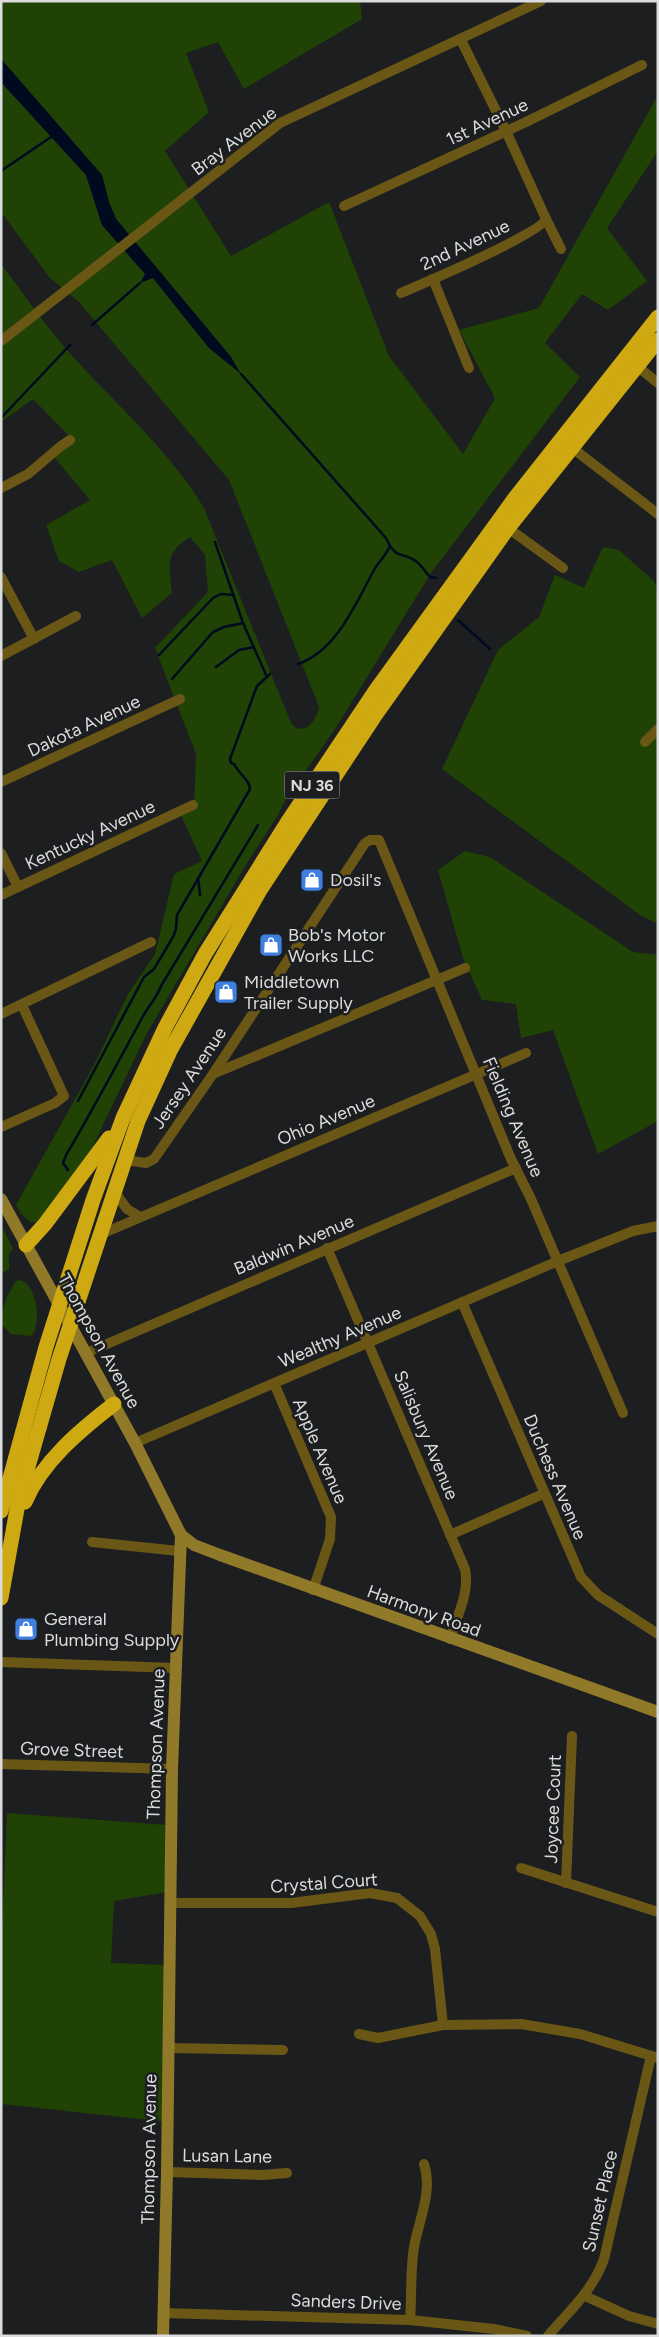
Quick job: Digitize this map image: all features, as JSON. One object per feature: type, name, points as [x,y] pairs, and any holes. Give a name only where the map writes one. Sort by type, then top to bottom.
[{"type":"highway","name":"NJ 36","points":[[1,1511],[28,1409],[93,1200],[123,1118],[165,1028],[205,954],[292,816],[376,690],[515,498],[658,318]]},
{"type":"highway","name":"NJ 36","points":[[1,1598],[19,1498],[70,1324],[144,1107],[171,1049],[260,890],[374,717],[508,528],[658,340]]},
{"type":"highway","points":[[26,1245],[89,1168],[123,1118]]},
{"type":"highway","points":[[12,1534],[38,1476],[93,1420],[114,1404]]},
{"type":"street","name":"Bray Avenue","points":[[1,341],[226,168],[280,123],[541,1]]},
{"type":"street","points":[[461,40],[506,131],[544,222],[561,248]]},
{"type":"street","name":"1st Avenue","points":[[344,206],[642,65]]},
{"type":"street","name":"2nd Avenue","points":[[401,293],[433,279],[544,222]]},
{"type":"street","points":[[433,279],[468,368]]},
{"type":"street","points":[[637,366],[658,383]]},
{"type":"street","points":[[1,488],[28,474],[70,440]]},
{"type":"street","points":[[571,447],[658,514]]},
{"type":"street","points":[[508,528],[563,568]]},
{"type":"street","points":[[1,577],[34,639]]},
{"type":"street","points":[[1,656],[76,616]]},
{"type":"street","name":"Dakota Avenue","points":[[1,782],[180,699]]},
{"type":"street","points":[[645,742],[658,729]]},
{"type":"street","name":"Kentucky Avenue","points":[[1,895],[192,804]]},
{"type":"street","name":"Jersey Avenue","points":[[125,1160],[146,1163],[154,1159],[214,1074],[365,843],[370,840]]},
{"type":"street","name":"Fielding Avenue","points":[[370,840],[379,840],[383,846],[516,1168],[623,1413]]},
{"type":"street","points":[[1,853],[18,888]]},
{"type":"street","points":[[1,1014],[152,942]]},
{"type":"street","points":[[214,1074],[465,968]]},
{"type":"street","points":[[1,1127],[55,1103],[64,1096],[22,1005]]},
{"type":"street","name":"Ohio Avenue","points":[[99,1235],[526,1053]]},
{"type":"street","name":"Baldwin Avenue","points":[[86,1353],[516,1168]]},
{"type":"street","points":[[114,1191],[127,1209],[140,1217]]},
{"type":"street","name":"Thompson Avenue","points":[[1,1199],[135,1443],[181,1535],[172,1769],[163,2336]]},
{"type":"street","name":"Wealthy Avenue","points":[[135,1443],[558,1261],[633,1231],[658,1226]]},
{"type":"street","name":"Salisbury Avenue","points":[[327,1248],[465,1568],[467,1585],[450,1639]]},
{"type":"street","name":"Duchess Avenue","points":[[462,1302],[577,1570],[586,1584],[598,1595],[658,1634]]},
{"type":"street","name":"Apple Avenue","points":[[274,1383],[331,1517],[330,1539],[313,1590]]},
{"type":"street","points":[[450,1535],[544,1494]]},
{"type":"street","name":"Harmony Road","points":[[181,1535],[205,1550],[658,1712]]},
{"type":"street","points":[[92,1542],[179,1551]]},
{"type":"street","points":[[1,1662],[176,1668]]},
{"type":"street","name":"Joycee Court","points":[[566,1883],[572,1736]]},
{"type":"street","name":"Grove Street","points":[[1,1764],[172,1769]]},
{"type":"street","points":[[521,1868],[658,1912]]},
{"type":"street","name":"Crystal Court","points":[[170,1903],[291,1903],[370,1893],[397,1898],[420,1916],[431,1934],[435,1948],[442,2025]]},
{"type":"street","points":[[359,2034],[378,2038],[442,2025],[500,2023],[542,2026],[589,2036],[654,2057]]},
{"type":"street","points":[[168,2048],[283,2050]]},
{"type":"street","name":"Sunset Place","points":[[548,2336],[563,2317],[585,2296],[596,2278],[604,2259],[654,2057]]},
{"type":"street","points":[[410,2320],[414,2247],[427,2194],[427,2175],[424,2164]]},
{"type":"street","name":"Lusan Lane","points":[[167,2172],[287,2173]]},
{"type":"street","points":[[585,2296],[629,2316],[658,2324]]},
{"type":"street","name":"Sanders Drive","points":[[163,2313],[410,2320],[494,2329],[528,2336]]},
{"type":"green space","points":[[1,1],[360,1],[362,19],[244,89],[218,42],[186,53],[209,112],[165,151],[231,256],[329,202],[389,356],[463,454],[495,398],[459,330],[539,308],[658,95],[658,151],[607,228],[647,281],[608,310],[582,294],[545,343],[580,377],[431,573],[337,726],[286,799],[244,868],[147,1033],[91,1150],[39,1221],[32,1223],[22,1215],[16,1205],[94,1065],[128,994],[155,954],[174,874],[202,861],[181,815],[194,809],[196,754],[155,648],[208,592],[205,555],[190,537],[176,549],[170,561],[172,593],[142,618],[112,560],[79,572],[59,561],[46,525],[90,500],[54,457],[73,440],[33,399],[1,422],[1,264],[61,343],[172,463],[204,508],[291,723],[300,729],[309,726],[315,718],[319,707],[229,480],[79,302],[50,278],[1,212],[1,82],[86,175],[102,225],[146,274],[141,282],[152,277],[209,348],[231,357],[116,219],[109,202],[102,175],[1,59]]},
{"type":"green space","points":[[603,547],[619,550],[654,581],[658,590],[658,924],[640,915],[442,769],[498,650],[539,617],[555,575],[584,588]]},
{"type":"green space","points":[[465,851],[490,857],[633,952],[658,955],[658,1121],[598,1154],[553,1030],[521,1038],[516,1004],[482,1000],[463,958],[438,870]]},
{"type":"green space","points":[[1,1225],[13,1249],[9,1254],[9,1269],[1,1274]]},
{"type":"green space","points":[[20,1280],[31,1289],[36,1305],[36,1323],[32,1336],[11,1334],[1,1324],[3,1307],[7,1297],[16,1281]]},
{"type":"green space","points":[[7,1813],[167,1825],[167,1892],[114,1901],[111,1963],[170,1965],[168,2122],[1,2104],[1,1951]]},
{"type":"water","points":[[1,59],[102,175],[109,202],[116,219],[231,357],[241,374],[209,348],[153,278],[140,283],[145,274],[102,225],[86,175],[1,82]]},
{"type":"waterway","points":[[1,171],[51,137]]},
{"type":"waterway","points":[[92,325],[140,283]]},
{"type":"waterway","points":[[1,418],[70,345]]},
{"type":"waterway","points":[[241,374],[386,538],[393,550],[412,559],[430,577],[436,578]]},
{"type":"waterway","points":[[215,542],[243,623],[267,677]]},
{"type":"waterway","points":[[298,664],[311,658],[334,638],[390,546]]},
{"type":"waterway","points":[[159,655],[213,598],[221,594],[234,595]]},
{"type":"waterway","points":[[458,620],[490,649]]},
{"type":"waterway","points":[[172,679],[213,632],[224,627],[243,623]]},
{"type":"waterway","points":[[216,667],[239,650],[254,647]]},
{"type":"waterway","points":[[78,1101],[144,977],[154,969],[173,937],[176,929],[177,915],[250,789],[248,783],[234,764],[231,763],[230,759],[257,686],[270,674]]},
{"type":"waterway","points":[[68,1170],[63,1163],[66,1155],[144,1014],[258,825]]},
{"type":"waterway","points":[[198,878],[200,895]]},
{"type":"place","name":"Dosil's","points":[[312,880]]},
{"type":"place","name":"Bob's Motor Works LLC","points":[[271,945]]},
{"type":"place","name":"Middletown Trailer Supply","points":[[226,992]]},
{"type":"place","name":"General Plumbing Supply","points":[[26,1629]]}]
